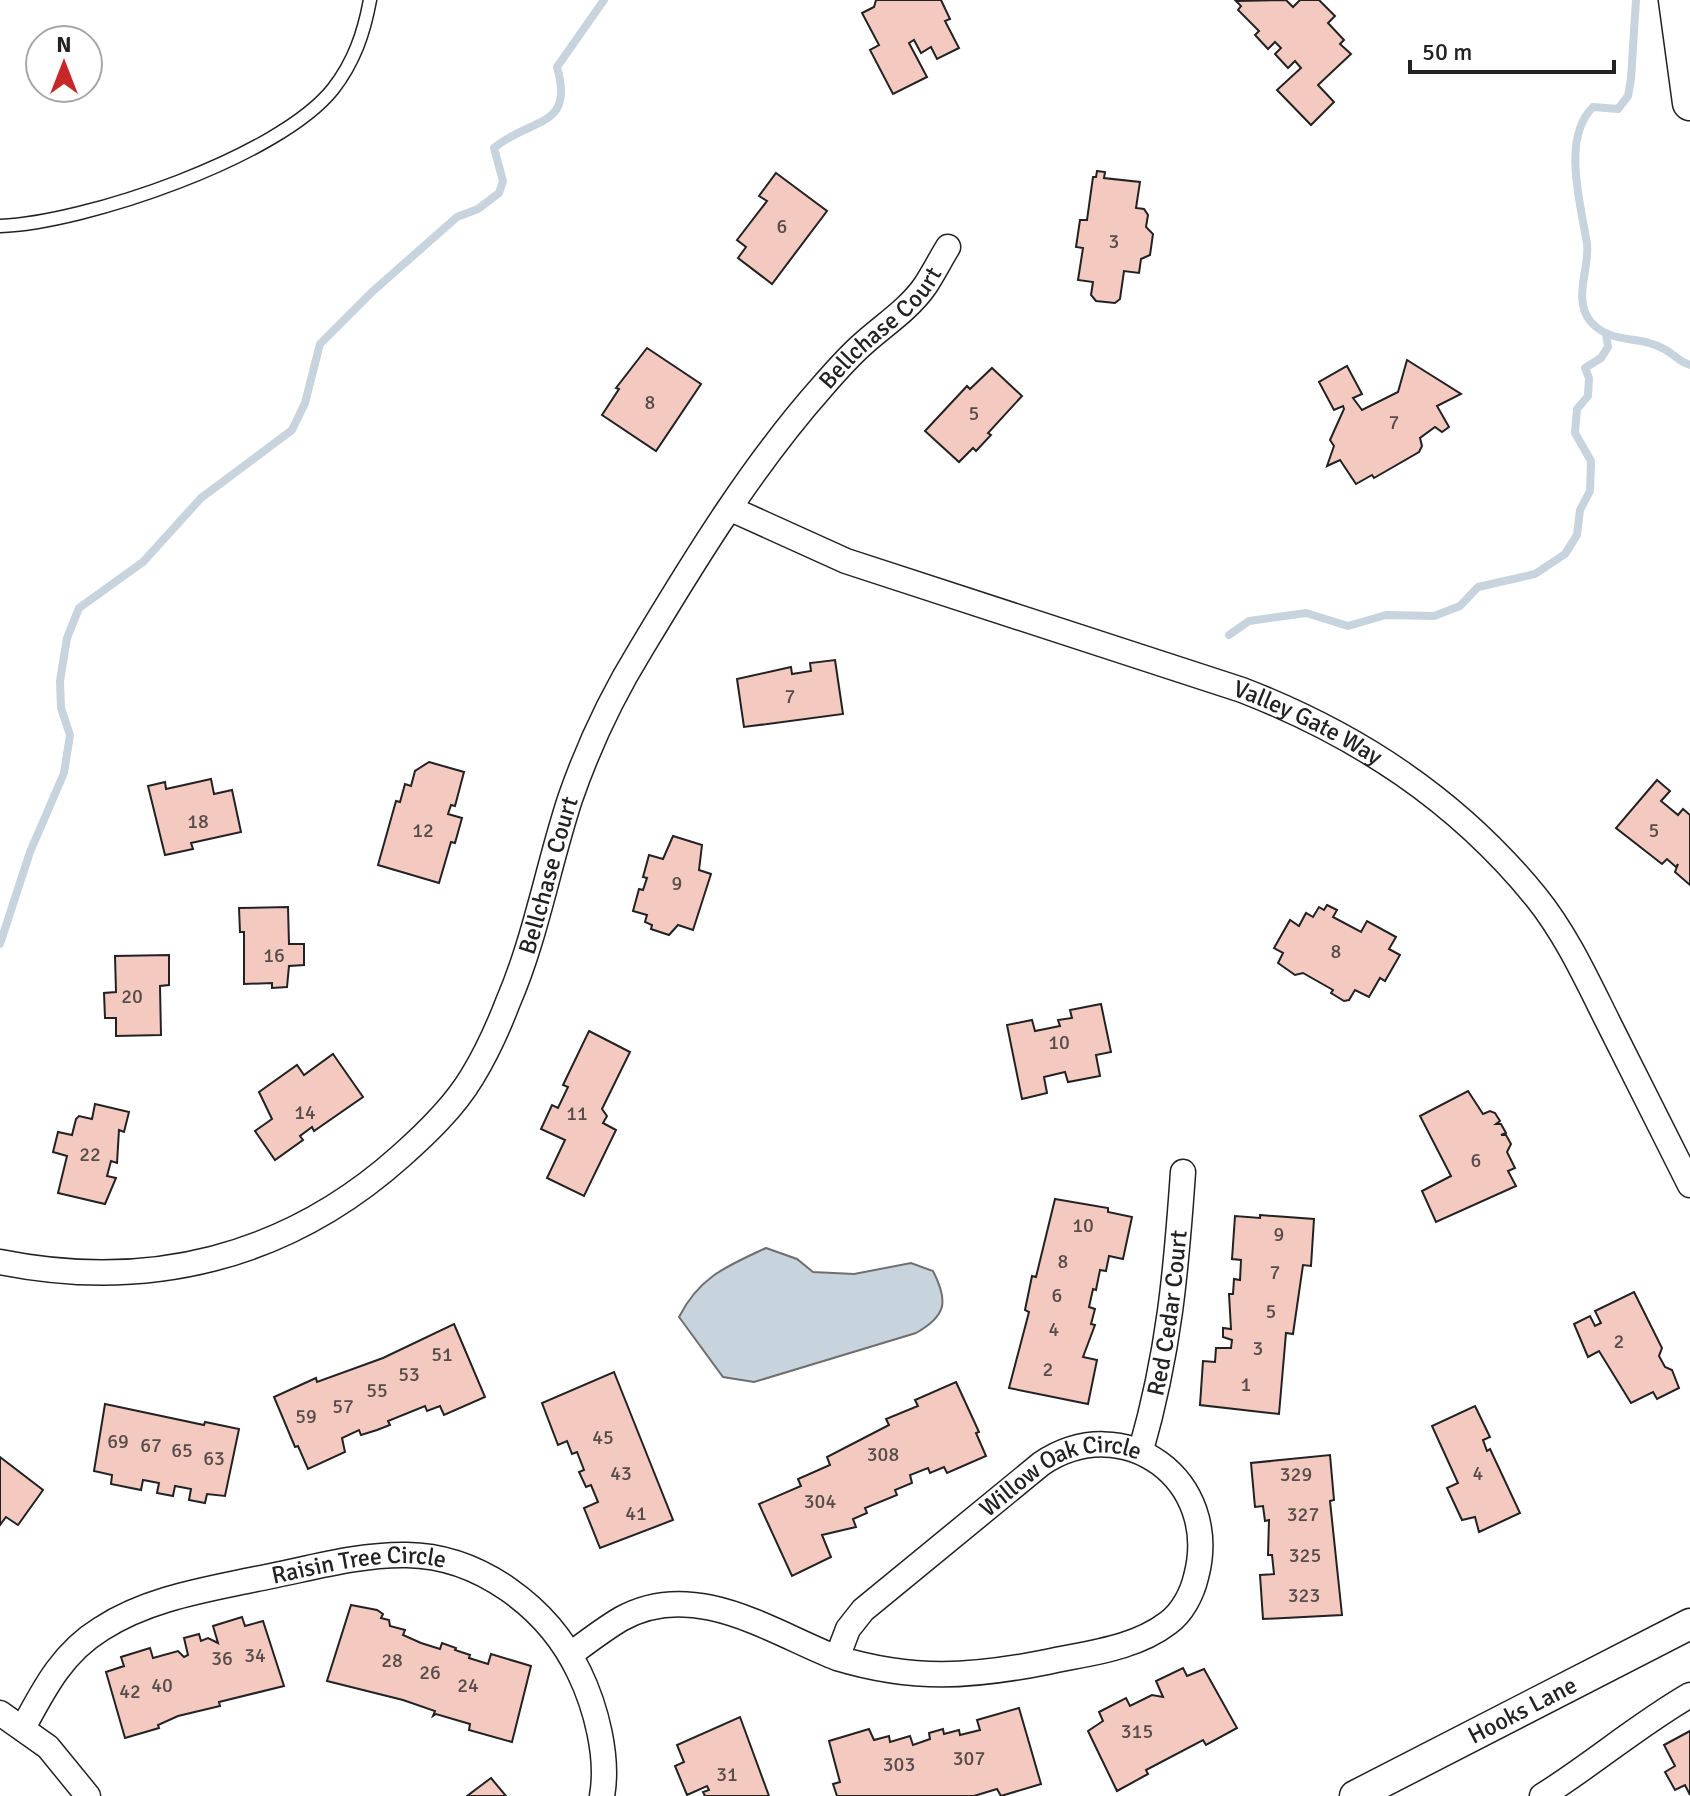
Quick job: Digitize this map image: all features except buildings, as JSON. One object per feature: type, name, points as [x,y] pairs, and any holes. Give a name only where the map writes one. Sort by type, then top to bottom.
[{"type":"main road","points":[[1681,16],[1690,103]]},
{"type":"street","name":"Bellchase Court","points":[[0,1262],[39,1270],[128,1273],[190,1265],[240,1252],[286,1234],[331,1211],[373,1181],[415,1144],[471,1079],[491,1043],[511,997],[571,799],[601,723],[680,584],[773,448],[821,388],[923,289],[948,247]]},
{"type":"street","name":"Valley Gate Way","points":[[731,509],[846,561],[1242,690],[1305,715],[1375,752],[1465,821],[1537,898],[1575,956],[1690,1185]]},
{"type":"street","name":"Red Cedar Court","points":[[1141,1450],[1161,1380],[1173,1306],[1183,1172]]},
{"type":"street","name":"Willow Oak Circle","points":[[571,1654],[622,1618],[646,1609],[698,1605],[734,1613],[837,1658],[894,1673],[988,1674],[1121,1647],[1164,1627],[1184,1605],[1194,1586],[1200,1530],[1186,1489],[1171,1471],[1141,1450],[1080,1446],[1061,1451],[863,1610],[848,1629],[837,1658]]},
{"type":"street","name":"Raisin Tree Circle","points":[[23,1728],[50,1678],[66,1658],[100,1629],[123,1616],[193,1592],[358,1560],[405,1555],[434,1557],[480,1573],[523,1599],[571,1654],[587,1687],[596,1718],[601,1749],[602,1796]]},
{"type":"street","name":"Hooks Lane","points":[[1355,1796],[1690,1624]]},
{"type":"street","points":[[1542,1796],[1593,1764],[1659,1713],[1690,1695]]},
{"type":"street","points":[[0,1713],[48,1747],[88,1796]]},
{"type":"lane","points":[[0,226],[20,225],[77,212],[174,185],[223,164],[299,121],[332,90],[358,50],[370,0]]},
{"type":"shaded area","points":[[766,1248],[797,1259],[813,1272],[854,1274],[911,1263],[933,1271],[941,1291],[942,1307],[934,1320],[916,1333],[754,1382],[723,1377],[679,1317],[696,1292],[715,1274]]},
{"type":"waterway","points":[[0,944],[30,852],[64,773],[70,735],[61,708],[60,681],[67,638],[79,608],[143,562],[201,498],[292,430],[305,403],[320,344],[372,292],[457,217],[478,209],[499,193],[503,181],[494,148],[555,112],[561,87],[557,67],[604,0]]},
{"type":"waterway","points":[[1636,0],[1628,96],[1618,109],[1593,107],[1583,120],[1578,136],[1576,172],[1587,244],[1583,304],[1585,313],[1599,329],[1617,337],[1655,345],[1690,365]]},
{"type":"waterway","points":[[1229,635],[1249,621],[1306,613],[1348,626],[1386,615],[1434,616],[1460,606],[1478,587],[1535,574],[1565,554],[1577,535],[1580,510],[1590,491],[1591,461],[1575,433],[1577,409],[1588,396],[1589,378],[1585,368],[1601,358],[1608,347],[1606,334]]}]
